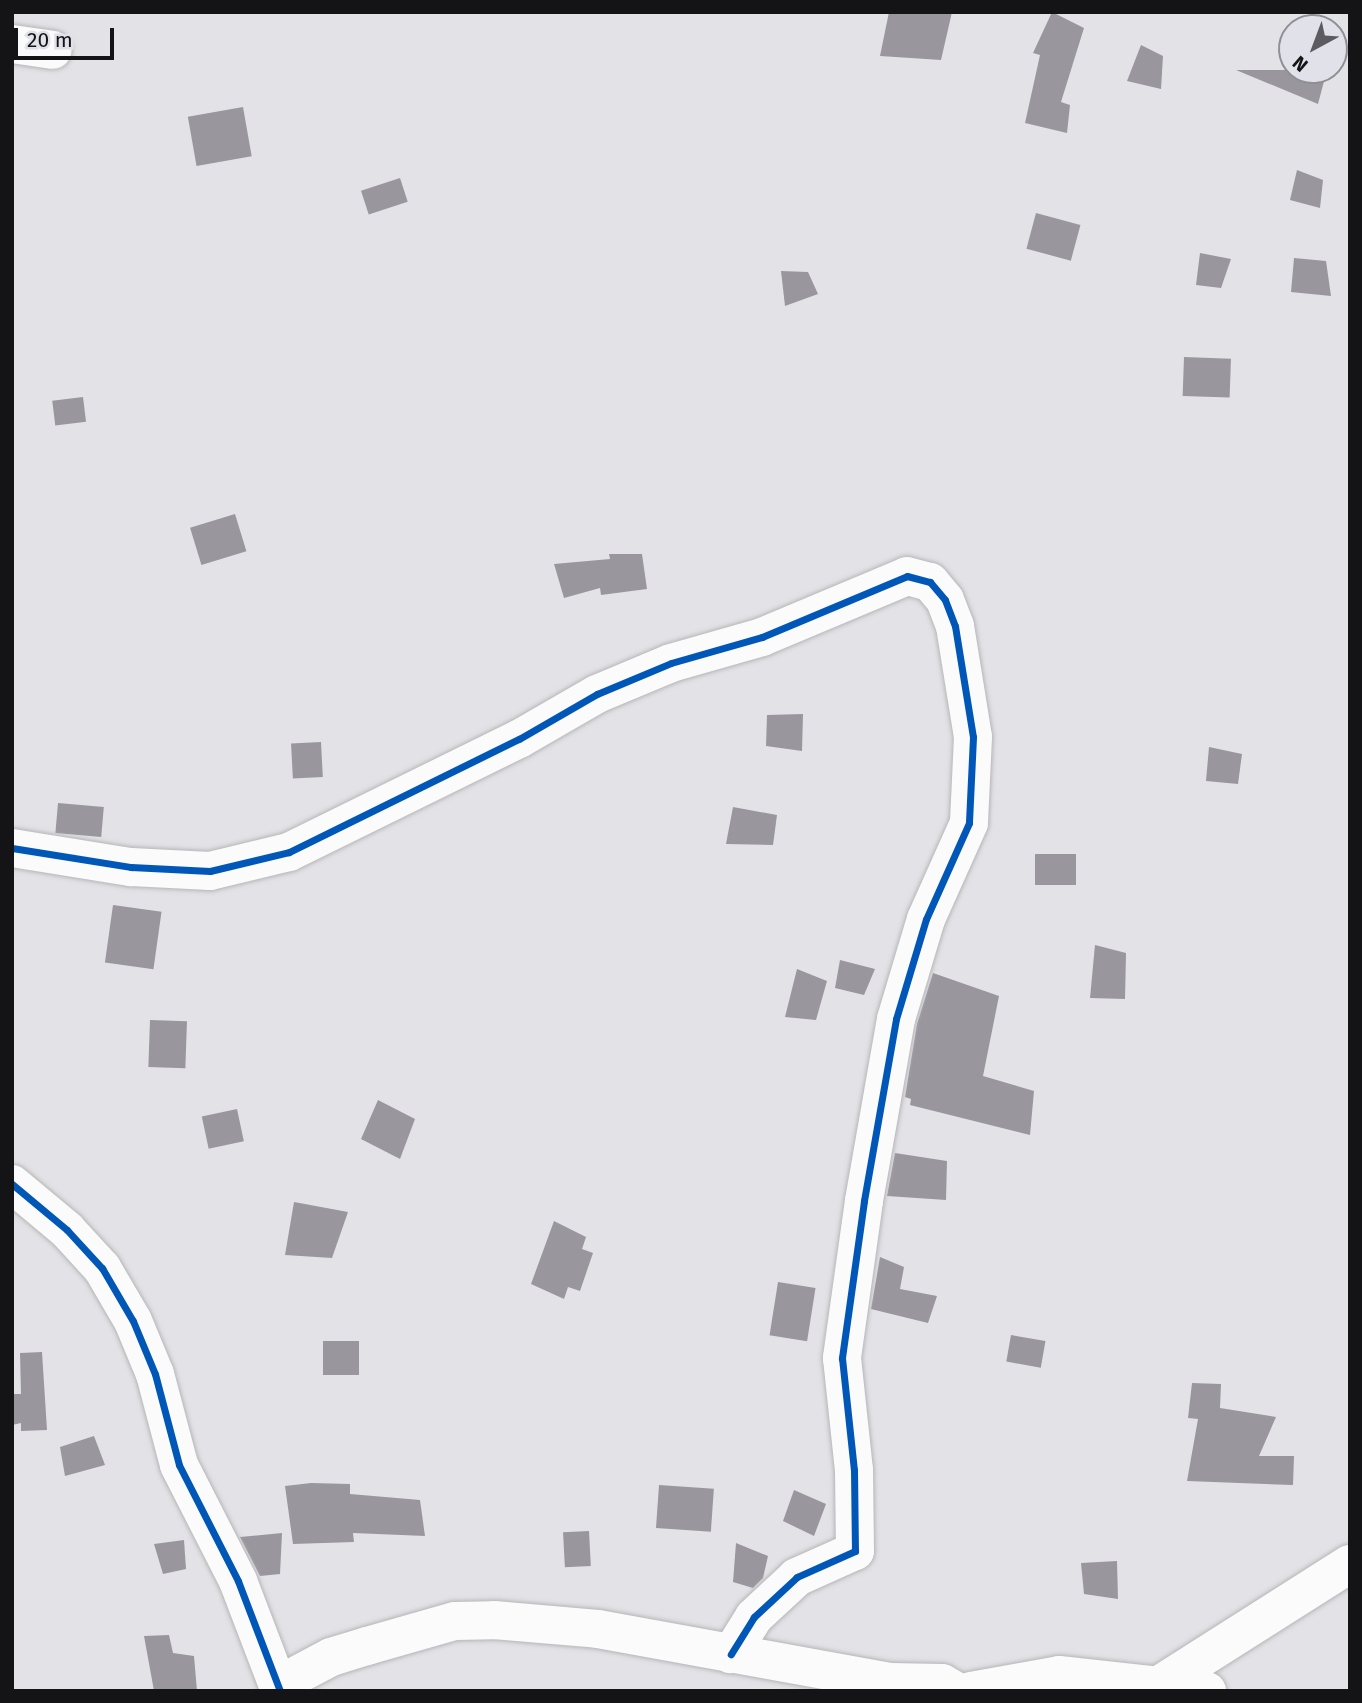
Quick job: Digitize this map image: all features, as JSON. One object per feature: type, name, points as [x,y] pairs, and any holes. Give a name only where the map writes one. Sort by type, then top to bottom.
[{"type":"street","points":[[12,44],[54,50]]},
{"type":"street","points":[[12,848],[131,867],[211,871],[289,852],[519,739],[597,694],[671,663],[762,637],[907,576],[930,582],[945,600],[955,626],[973,737],[969,823],[926,919],[896,1019],[864,1200],[842,1358],[854,1470],[855,1551],[797,1577],[754,1617],[731,1654]]},
{"type":"street","points":[[12,1184],[68,1230],[102,1268],[133,1321],[155,1374],[178,1465],[238,1581],[254,1631],[280,1687],[331,1657],[455,1621],[494,1620],[598,1629],[891,1682],[942,1683],[956,1691]]},
{"type":"street","points":[[1160,1685],[1350,1564]]},
{"type":"street","points":[[971,1691],[1059,1675],[1207,1691]]},
{"type":"building","points":[[889,12],[952,12],[941,60],[880,56]]},
{"type":"building","points":[[1052,12],[1084,28],[1061,102],[1070,105],[1067,133],[1025,123],[1040,55],[1033,53]]},
{"type":"building","points":[[1141,45],[1163,56],[1161,89],[1127,81]]},
{"type":"building","points":[[1236,70],[1278,70],[1278,84],[1323,84],[1318,104]]},
{"type":"building","points":[[243,107],[252,156],[197,166],[188,117]]},
{"type":"building","points":[[1297,170],[1323,180],[1320,208],[1290,200]]},
{"type":"building","points":[[400,178],[408,202],[369,214],[361,191]]},
{"type":"building","points":[[1036,213],[1080,225],[1071,261],[1026,249]]},
{"type":"building","points":[[1200,253],[1231,259],[1221,288],[1196,285]]},
{"type":"building","points":[[1294,258],[1326,261],[1331,296],[1291,292]]},
{"type":"building","points":[[781,271],[808,272],[818,294],[785,306]]},
{"type":"building","points":[[1184,357],[1231,359],[1230,398],[1183,396]]},
{"type":"building","points":[[83,397],[86,422],[55,426],[52,401]]},
{"type":"building","points":[[235,514],[246,551],[201,565],[190,528]]},
{"type":"building","points":[[609,554],[642,554],[647,589],[601,595],[600,588],[564,598],[554,564],[610,559]]},
{"type":"building","points":[[803,714],[802,751],[766,746],[767,715]]},
{"type":"building","points":[[321,742],[323,777],[293,779],[291,744]]},
{"type":"building","points":[[1209,747],[1242,754],[1238,784],[1206,781]]},
{"type":"building","points":[[58,803],[104,807],[101,837],[55,833]]},
{"type":"building","points":[[733,807],[777,815],[773,845],[726,844]]},
{"type":"building","points":[[1035,854],[1076,854],[1076,885],[1035,885]]},
{"type":"building","points":[[113,905],[162,912],[153,969],[105,962]]},
{"type":"building","points":[[1095,945],[1126,953],[1125,999],[1090,998]]},
{"type":"building","points":[[840,960],[875,969],[864,995],[835,988]]},
{"type":"building","points":[[797,969],[827,981],[816,1020],[785,1017]]},
{"type":"building","points":[[933,973],[999,996],[983,1076],[1034,1091],[1030,1135],[910,1105],[911,1099],[905,1097],[917,1024]]},
{"type":"building","points":[[150,1020],[187,1021],[185,1068],[148,1067]]},
{"type":"building","points":[[378,1100],[415,1119],[400,1159],[361,1139]]},
{"type":"building","points":[[237,1109],[244,1141],[209,1149],[202,1116]]},
{"type":"building","points":[[895,1153],[947,1161],[946,1200],[887,1196]]},
{"type":"building","points":[[294,1202],[348,1212],[332,1258],[285,1255]]},
{"type":"building","points":[[554,1221],[586,1237],[582,1249],[593,1253],[580,1291],[568,1287],[564,1299],[531,1284]]},
{"type":"building","points":[[880,1257],[904,1267],[900,1289],[937,1296],[928,1323],[871,1309]]},
{"type":"building","points":[[778,1282],[816,1288],[807,1341],[770,1335]]},
{"type":"building","points":[[1011,1335],[1045,1341],[1041,1368],[1006,1362]]},
{"type":"building","points":[[323,1341],[359,1341],[359,1375],[323,1375]]},
{"type":"building","points":[[42,1352],[47,1430],[21,1431],[21,1423],[12,1425],[12,1394],[21,1394],[20,1353]]},
{"type":"building","points":[[1192,1383],[1221,1384],[1220,1408],[1276,1417],[1259,1456],[1294,1456],[1293,1485],[1187,1481],[1198,1419],[1188,1418]]},
{"type":"building","points":[[94,1436],[105,1465],[65,1476],[60,1447]]},
{"type":"building","points":[[311,1483],[350,1484],[350,1494],[420,1500],[425,1536],[353,1533],[354,1542],[293,1544],[285,1486]]},
{"type":"building","points":[[659,1485],[714,1489],[711,1532],[656,1528]]},
{"type":"building","points":[[794,1490],[826,1504],[814,1536],[783,1521]]},
{"type":"building","points":[[589,1531],[591,1566],[565,1567],[563,1532]]},
{"type":"building","points":[[282,1533],[280,1574],[260,1576],[240,1537]]},
{"type":"building","points":[[184,1540],[186,1569],[163,1574],[154,1544]]},
{"type":"building","points":[[736,1543],[768,1556],[763,1578],[753,1588],[733,1582]]},
{"type":"building","points":[[1117,1561],[1118,1599],[1084,1594],[1081,1563]]},
{"type":"building","points":[[169,1635],[173,1653],[194,1656],[197,1691],[154,1691],[144,1636]]},
{"type":"cycle path","points":[[12,848],[131,867],[210,871],[289,852],[519,739],[597,694],[671,663],[762,637],[907,576],[930,582],[945,600],[955,626],[973,737],[969,823],[926,919],[896,1019],[864,1201],[842,1358],[854,1470],[855,1551],[797,1577],[754,1617],[731,1654]]},
{"type":"cycle path","points":[[12,1184],[67,1230],[102,1268],[133,1321],[155,1374],[179,1465],[238,1581],[280,1691]]}]
